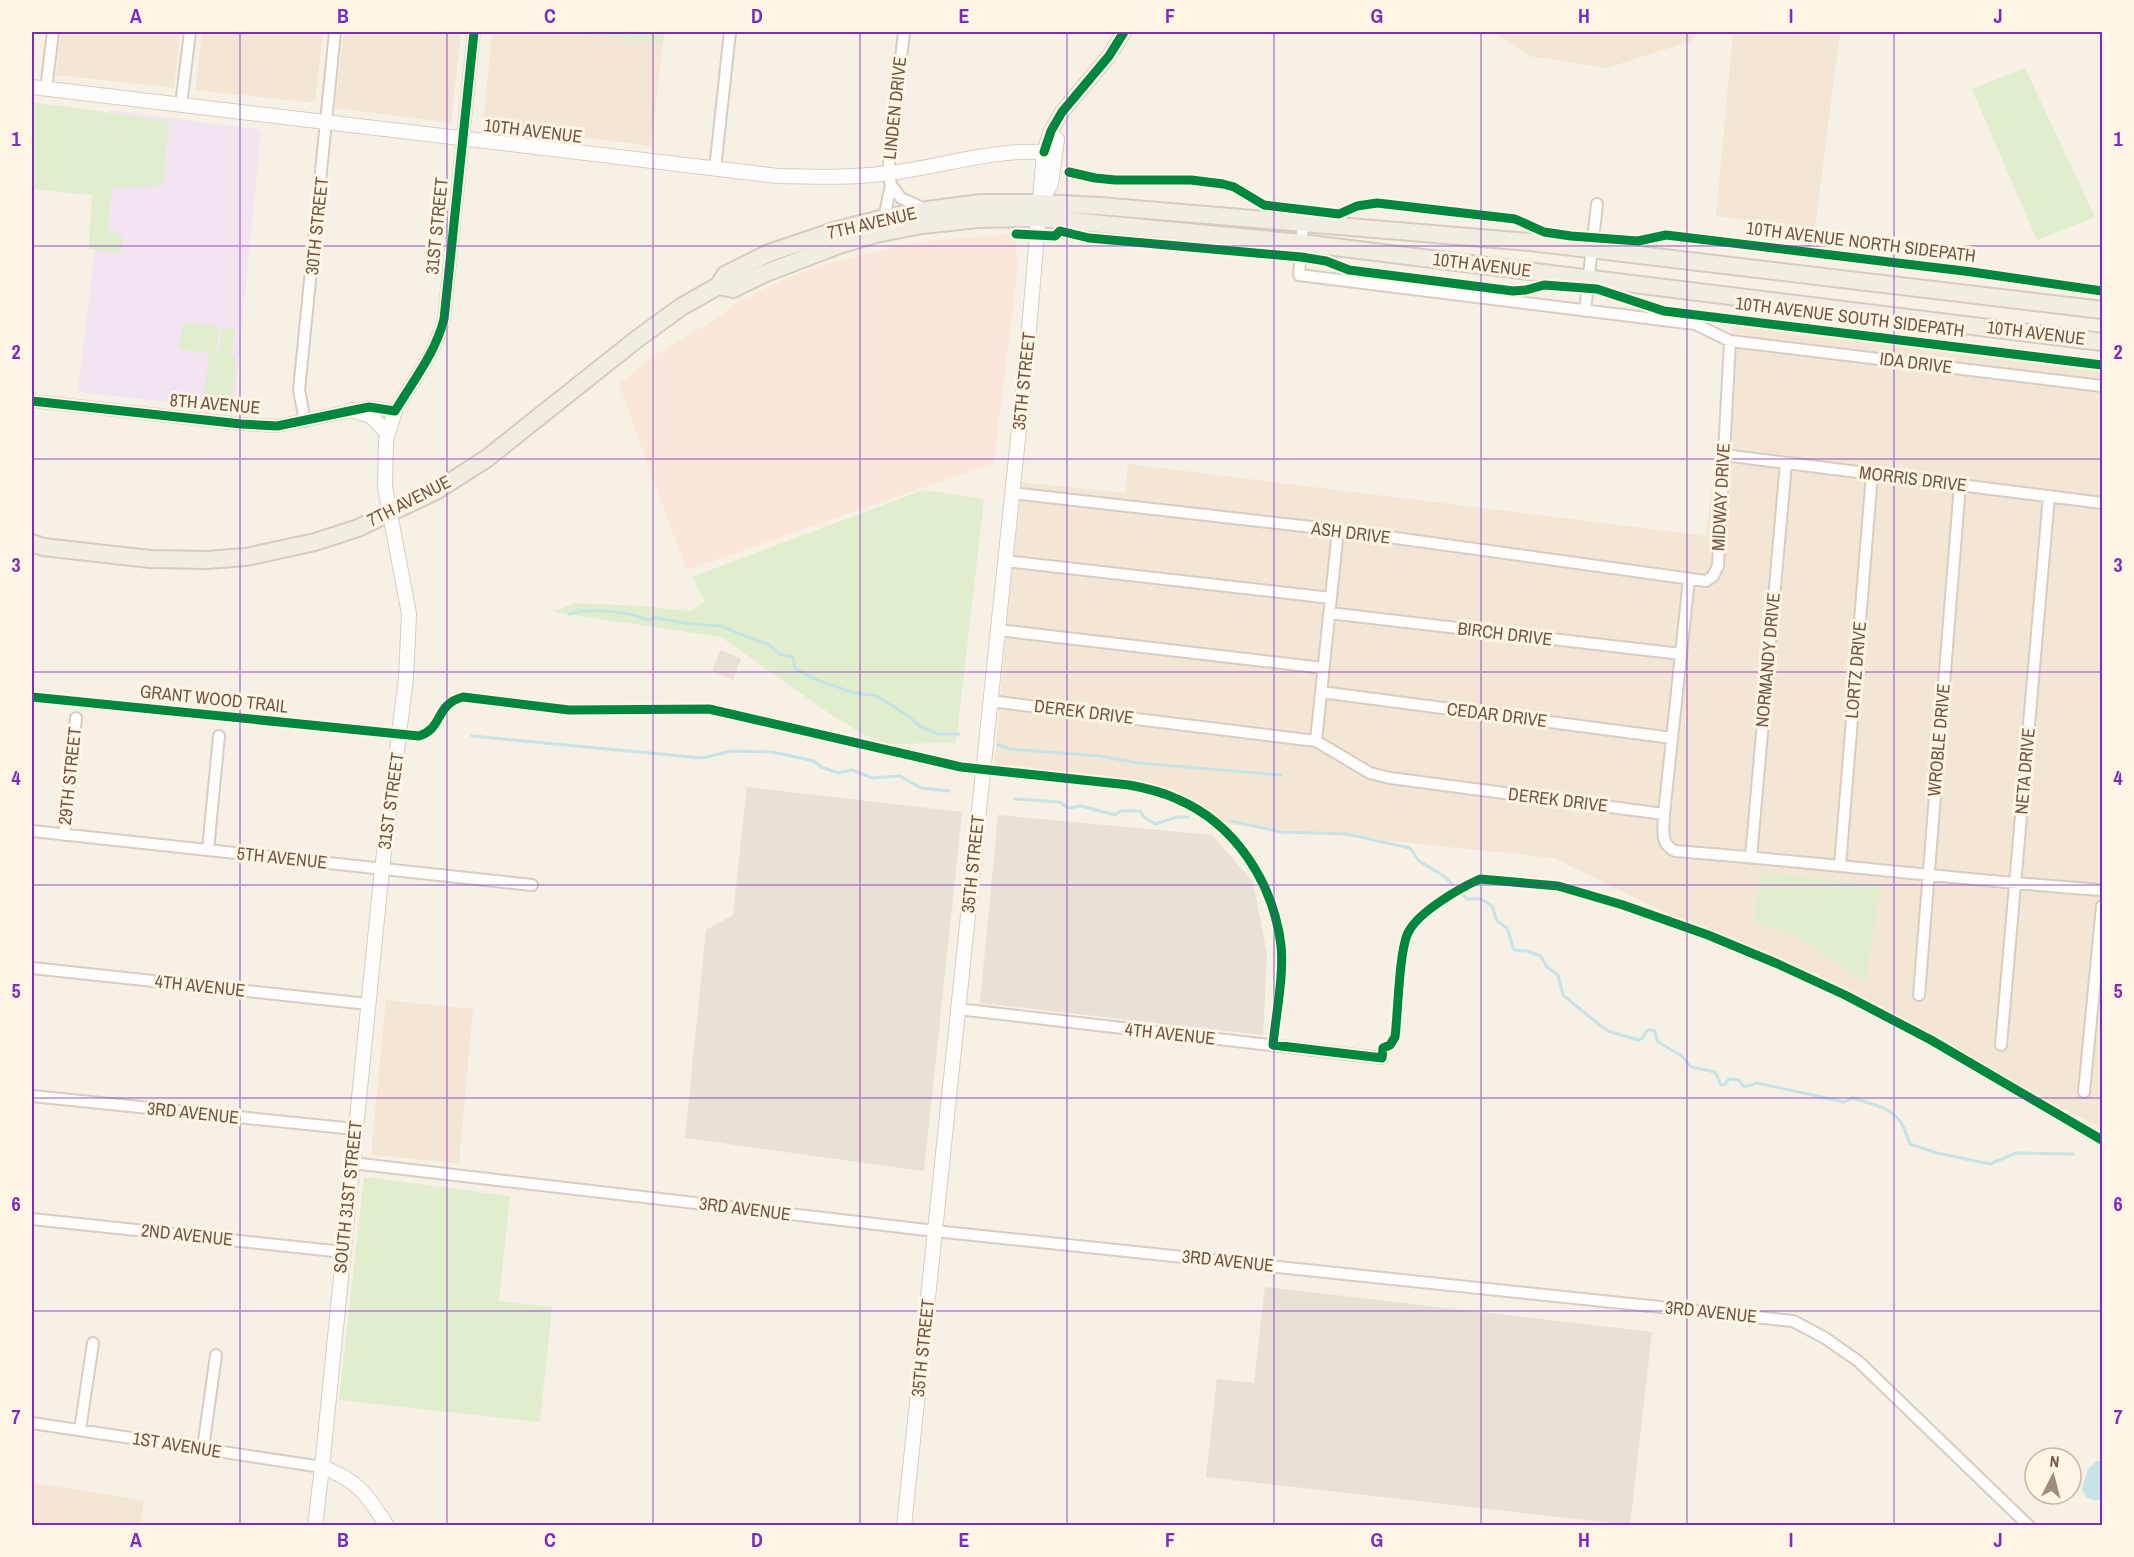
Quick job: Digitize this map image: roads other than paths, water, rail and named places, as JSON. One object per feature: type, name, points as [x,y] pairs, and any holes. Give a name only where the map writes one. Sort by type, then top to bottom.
[{"type":"main road","name":"7TH AVENUE","points":[[35,547],[172,560],[246,557],[315,542],[358,528],[436,491],[486,459],[637,339],[681,307],[718,286],[725,275],[769,253],[804,240],[884,218],[927,210],[981,203],[1040,210]]},
{"type":"main road","name":"10TH AVENUE","points":[[1040,210],[1110,207],[1530,242],[2103,310]]},
{"type":"main road","name":"7TH AVENUE","points":[[718,286],[733,289],[766,273],[839,245],[876,234],[922,225],[1040,210]]},
{"type":"main road","name":"10TH AVENUE","points":[[1040,210],[2103,342]]},
{"type":"street","points":[[46,89],[53,32]]},
{"type":"street","points":[[181,105],[190,32]]},
{"type":"street","name":"30TH STREET","points":[[305,421],[299,390],[326,140],[325,122],[335,32]]},
{"type":"street","name":"31ST STREET","points":[[382,869],[401,727],[409,614],[386,487],[385,464],[388,434],[395,411],[428,361],[444,319],[474,32]]},
{"type":"street","points":[[715,169],[730,32]]},
{"type":"street","name":"LINDEN DRIVE","points":[[884,218],[904,32]]},
{"type":"street","name":"35TH STREET","points":[[904,1526],[1012,493],[1044,152],[1051,131],[1062,112],[1108,56],[1124,32]]},
{"type":"street","name":"10TH AVENUE","points":[[32,87],[463,140],[787,176],[890,179],[991,154],[1020,151],[1044,152]]},
{"type":"street","name":"35TH STREET","points":[[1040,210],[1051,184],[1053,153],[1062,112]]},
{"type":"street","name":"LINDEN DRIVE","points":[[890,179],[901,198],[927,210]]},
{"type":"street","points":[[1585,311],[1597,204]]},
{"type":"street","points":[[1303,224],[1299,274],[1695,324],[1730,341]]},
{"type":"street","name":"IDA DRIVE","points":[[1730,341],[2103,386]]},
{"type":"street","name":"MIDWAY DRIVE","points":[[1689,579],[1706,581],[1713,576],[1718,566],[1730,341]]},
{"type":"street","name":"8TH AVENUE","points":[[32,401],[278,426],[369,407],[395,411]]},
{"type":"street","points":[[351,410],[371,416],[388,434]]},
{"type":"street","name":"MORRIS DRIVE","points":[[1724,455],[2103,503]]},
{"type":"street","name":"NORMANDY DRIVE","points":[[1751,857],[1786,463]]},
{"type":"street","name":"LORTZ DRIVE","points":[[1840,866],[1872,474]]},
{"type":"street","name":"WROBLE DRIVE","points":[[1919,995],[1960,485]]},
{"type":"street","name":"ASH DRIVE","points":[[1012,493],[1338,530],[1689,579]]},
{"type":"street","name":"NETA DRIVE","points":[[2001,1045],[2049,496]]},
{"type":"street","points":[[1316,741],[1338,530]]},
{"type":"street","points":[[1005,561],[1331,598]]},
{"type":"street","points":[[1689,579],[1664,814],[1663,840],[1668,847],[1675,851],[2016,884],[2103,890]]},
{"type":"street","name":"BIRCH DRIVE","points":[[1329,613],[1681,654]]},
{"type":"street","points":[[998,630],[1323,668]]},
{"type":"street","name":"CEDAR DRIVE","points":[[1321,692],[1672,738]]},
{"type":"street","name":"DEREK DRIVE","points":[[990,701],[1316,741],[1370,772],[1390,778],[1664,814]]},
{"type":"street","name":"29TH STREET","points":[[64,835],[76,718]]},
{"type":"street","points":[[208,850],[219,736]]},
{"type":"street","name":"5TH AVENUE","points":[[32,831],[532,885]]},
{"type":"street","name":"SOUTH 31ST STREET","points":[[315,1526],[382,869]]},
{"type":"street","points":[[2084,1092],[2103,906]]},
{"type":"street","name":"4TH AVENUE","points":[[32,968],[368,1004]]},
{"type":"street","name":"4TH AVENUE","points":[[958,1009],[1382,1058]]},
{"type":"street","name":"3RD AVENUE","points":[[32,1096],[355,1129]]},
{"type":"street","name":"3RD AVENUE","points":[[352,1163],[935,1231],[1793,1321],[1825,1338],[1858,1361],[2028,1526]]},
{"type":"street","name":"2ND AVENUE","points":[[32,1219],[343,1252]]},
{"type":"street","points":[[80,1430],[93,1343]]},
{"type":"street","points":[[203,1448],[216,1355]]},
{"type":"street","name":"1ST AVENUE","points":[[32,1423],[322,1467]]},
{"type":"street","points":[[322,1467],[350,1479],[370,1500],[387,1526]]},
{"type":"water","points":[[2097,1461],[2102,1461],[2102,1498],[2095,1501],[2086,1497],[2083,1491],[2088,1469]]},
{"type":"waterway","points":[[569,614],[609,611],[648,620],[655,618],[720,626],[769,645],[779,654],[793,657],[795,668],[812,678],[851,692],[877,696],[921,727],[938,734],[959,734]]},
{"type":"waterway","points":[[472,736],[702,758],[732,751],[772,752],[814,761],[821,767],[838,773],[852,770],[873,778],[900,776],[921,788],[949,791]]},
{"type":"waterway","points":[[998,745],[1010,749],[1099,756],[1139,763],[1281,775]]},
{"type":"waterway","points":[[1015,799],[1060,802],[1068,808],[1081,806],[1115,815],[1121,811],[1140,811],[1145,818],[1155,824],[1177,817],[1188,817]]},
{"type":"waterway","points":[[1231,821],[1281,832],[1346,834],[1410,848],[1419,861],[1444,876],[1467,899],[1481,899],[1492,906],[1497,921],[1507,928],[1514,950],[1527,951],[1541,956],[1547,967],[1558,975],[1563,995],[1592,1019],[1608,1031],[1638,1040],[1643,1038],[1647,1030],[1654,1030],[1658,1042],[1682,1056],[1691,1067],[1715,1072],[1721,1085],[1729,1079],[1739,1080],[1744,1087],[1757,1083],[1844,1102],[1853,1098],[1879,1106],[1896,1116],[1910,1144],[1937,1153],[1990,1164],[2016,1153],[2073,1154]]}]
